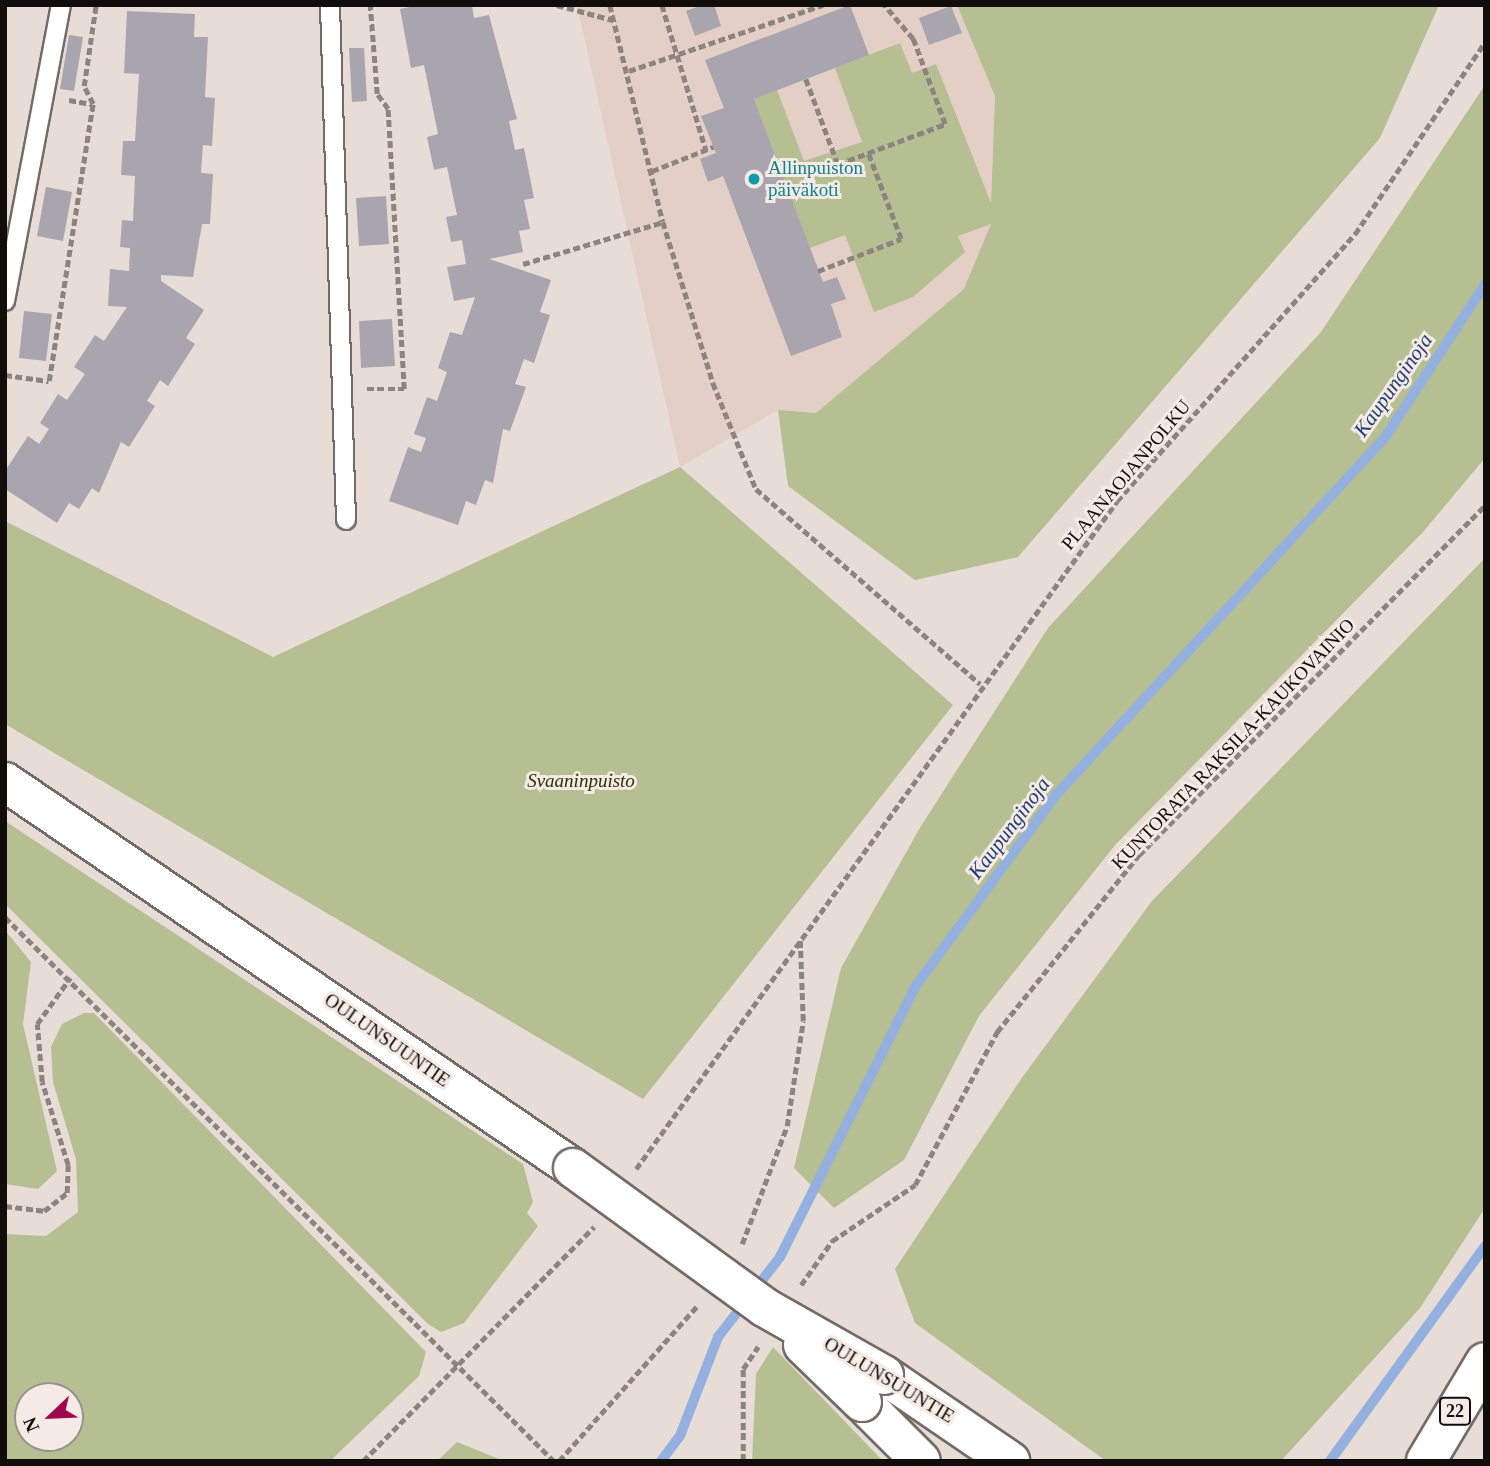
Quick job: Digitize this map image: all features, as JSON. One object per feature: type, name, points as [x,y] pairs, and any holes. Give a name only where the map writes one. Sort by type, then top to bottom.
[{"type":"main road","name":"OULUNSUUNTIE","points":[[5,782],[573,1168],[764,1322],[873,1389],[1010,1461]]},
{"type":"main road","name":"22","points":[[1426,1461],[1485,1362]]},
{"type":"main road","name":"OULUNSUUNTIE","points":[[873,1389],[921,1461]]},
{"type":"lane","points":[[5,301],[61,5]]},
{"type":"lane","points":[[330,5],[346,520]]},
{"type":"path","points":[[5,375],[49,381],[93,104],[84,86],[96,5]]},
{"type":"path","points":[[342,389],[404,389],[388,109],[377,94],[370,5]]},
{"type":"path","points":[[557,5],[613,20]]},
{"type":"path","points":[[610,5],[629,72],[663,222],[713,383],[756,489],[980,684]]},
{"type":"path","points":[[662,5],[680,53],[706,150]]},
{"type":"path","points":[[629,72],[823,5]]},
{"type":"path","points":[[806,79],[838,164],[946,124],[913,39],[884,5]]},
{"type":"path","name":"PLAANAOJANPOLKU","points":[[737,1250],[752,1230],[787,1126],[803,1021],[800,937],[980,684],[1117,501],[1355,234],[1485,41]]},
{"type":"path","points":[[652,171],[713,147]]},
{"type":"path","points":[[818,271],[901,239],[868,153]]},
{"type":"path","points":[[523,264],[663,222]]},
{"type":"path","name":"KUNTORATA RAKSILA-KAUKOVAINIO","points":[[798,1290],[832,1241],[915,1185],[998,1032],[1139,855],[1485,505]]},
{"type":"path","points":[[5,916],[556,1461],[701,1302]]},
{"type":"path","points":[[5,1206],[54,1209],[67,1193],[68,1165],[43,1082],[37,1024],[70,978]]},
{"type":"path","points":[[743,1461],[743,1369],[764,1322]]},
{"type":"shaded area","points":[[577,5],[957,5],[995,96],[990,234],[964,289],[816,413],[778,410],[680,467]]},
{"type":"green space","points":[[957,5],[1439,5],[1380,138],[1018,557],[915,580],[788,486],[778,410],[816,413],[964,289],[991,224],[958,236],[965,252],[913,297],[874,312],[845,235],[810,248],[754,99],[777,90],[804,161],[862,142],[835,68],[900,43],[912,73],[936,64],[991,203],[995,96]]},
{"type":"green space","points":[[1485,85],[1485,458],[1423,532],[1116,844],[979,1016],[904,1160],[834,1208],[794,1168],[841,968],[921,826],[1048,628],[1321,332]]},
{"type":"green space","name":"Svaaninpuisto","points":[[680,467],[953,705],[643,1099],[5,724],[5,521],[273,657]]},
{"type":"green space","points":[[1485,558],[1485,1208],[1420,1308],[1281,1461],[1106,1461],[915,1323],[895,1269],[1021,1079],[1152,901]]},
{"type":"green space","points":[[5,821],[523,1164],[533,1202],[527,1213],[538,1226],[464,1323],[441,1332],[428,1324],[5,904]]},
{"type":"green space","points":[[5,930],[31,962],[23,1024],[57,1171],[38,1189],[5,1184]]},
{"type":"green space","points":[[84,1013],[94,1013],[426,1352],[419,1376],[330,1461],[5,1461],[5,1234],[46,1236],[78,1212],[76,1159],[53,1082],[51,1047],[62,1024]]},
{"type":"green space","points":[[773,1347],[883,1461],[752,1461],[756,1374]]},
{"type":"green space","points":[[457,1442],[504,1461],[437,1461]]},
{"type":"building","points":[[419,5],[472,5],[474,18],[489,15],[517,119],[509,121],[515,150],[524,148],[534,198],[524,200],[530,229],[519,231],[523,252],[489,259],[551,280],[540,312],[550,315],[534,363],[524,359],[515,384],[526,387],[510,431],[503,429],[493,483],[485,480],[476,505],[466,501],[458,525],[389,501],[408,447],[421,452],[426,438],[414,434],[427,397],[437,401],[447,372],[438,368],[450,332],[462,335],[475,297],[454,301],[447,267],[466,264],[462,240],[451,242],[446,217],[457,215],[447,167],[434,170],[427,137],[438,134],[424,65],[411,68],[400,9]]},
{"type":"building","points":[[702,5],[714,5],[721,26],[695,36],[686,11]]},
{"type":"building","name":"Allinpuiston päiväkoti","points":[[850,5],[869,55],[754,99],[823,282],[837,277],[846,299],[831,304],[842,337],[791,356],[723,176],[708,182],[700,159],[716,153],[701,116],[724,108],[705,60]]},
{"type":"building","points":[[951,6],[962,33],[929,45],[919,18]]},
{"type":"building","points":[[127,11],[195,14],[194,37],[208,37],[205,97],[215,98],[212,146],[203,145],[201,173],[213,174],[210,224],[202,224],[193,277],[161,275],[161,281],[204,310],[186,338],[195,344],[168,386],[160,380],[147,401],[155,406],[129,447],[121,442],[99,493],[92,488],[79,509],[69,503],[57,523],[5,489],[5,471],[28,436],[39,444],[49,429],[40,423],[58,394],[67,400],[85,374],[74,367],[95,335],[104,341],[127,307],[108,306],[110,269],[129,271],[130,248],[120,247],[122,220],[133,221],[135,176],[121,175],[123,141],[135,141],[139,74],[124,73]]},
{"type":"building","points":[[69,35],[83,37],[74,91],[60,89]]},
{"type":"building","points":[[349,48],[364,48],[367,101],[352,102]]},
{"type":"building","points":[[46,187],[72,192],[63,241],[37,236]]},
{"type":"building","points":[[386,196],[389,244],[359,246],[356,198]]},
{"type":"building","points":[[24,311],[52,314],[46,361],[19,358]]},
{"type":"building","points":[[392,319],[395,366],[361,368],[359,321]]},
{"type":"waterway","name":"Kaupunginoja","points":[[661,1461],[680,1436],[718,1337],[780,1257],[917,984],[1055,796],[1386,436],[1485,284]]},
{"type":"waterway","points":[[1330,1461],[1485,1246]]},
{"type":"place","name":"Allinpuiston päiväkoti","points":[[754,179]]}]
